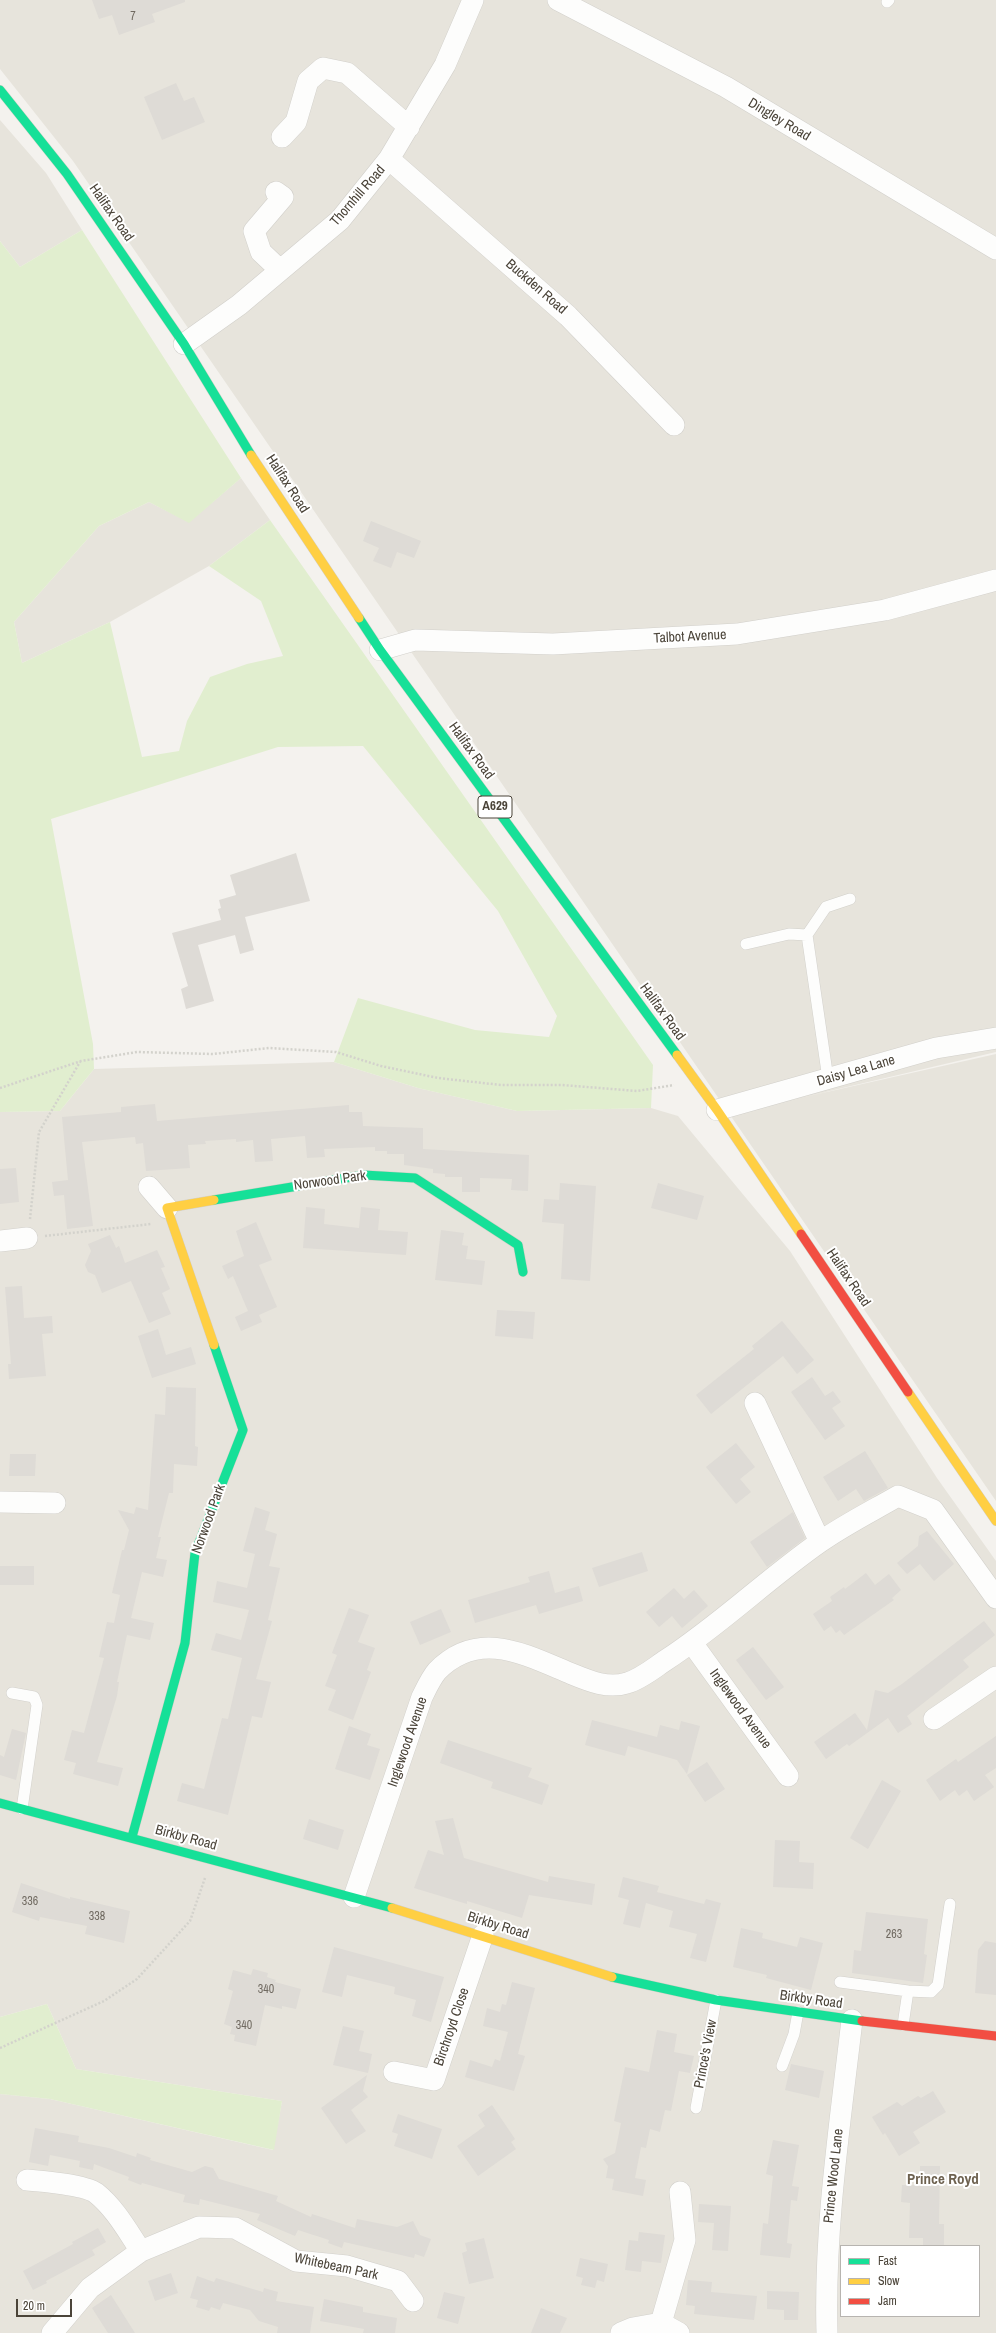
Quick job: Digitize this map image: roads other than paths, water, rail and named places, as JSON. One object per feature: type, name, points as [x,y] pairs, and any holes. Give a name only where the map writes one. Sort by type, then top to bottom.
[{"type":"main road","name":"Halifax Road","points":[[0,90],[67,174],[184,344],[248,450],[380,650],[717,1110],[996,1521]]},
{"type":"main road","name":"Norwood Park","points":[[132,1838],[185,1643],[195,1553],[243,1430],[170,1215],[364,1174],[415,1178],[518,1246],[523,1272]]},
{"type":"main road","name":"Birkby Road","points":[[0,1803],[354,1897],[483,1935],[621,1980],[716,2000],[852,2020],[996,2036]]},
{"type":"street","name":"Thornhill Road","points":[[184,344],[239,305],[340,220],[390,160],[445,65],[472,0]]},
{"type":"street","name":"Dingley Road","points":[[558,0],[726,87],[996,249]]},
{"type":"street","points":[[282,137],[296,122],[308,81],[323,68],[347,73],[408,127]]},
{"type":"street","name":"Buckden Road","points":[[390,160],[568,316],[674,425]]},
{"type":"street","points":[[276,192],[283,197],[254,231],[261,252],[280,270]]},
{"type":"street","name":"Talbot Avenue","points":[[380,650],[415,640],[553,644],[737,634],[885,610],[996,580]]},
{"type":"street","name":"Daisy Lea Lane","points":[[717,1110],[936,1048],[996,1038]]},
{"type":"street","name":"Norwood Park","points":[[149,1187],[170,1215]]},
{"type":"street","points":[[0,1241],[27,1238]]},
{"type":"street","points":[[755,1403],[820,1542]]},
{"type":"street","name":"Inglewood Avenue","points":[[354,1897],[422,1697],[437,1672],[456,1658],[479,1649],[500,1647],[523,1654],[592,1683],[626,1684],[639,1678],[692,1643],[820,1542],[898,1496],[933,1510],[996,1598]]},
{"type":"street","points":[[0,1502],[55,1503]]},
{"type":"street","name":"Inglewood Avenue","points":[[692,1643],[788,1776]]},
{"type":"street","points":[[934,1719],[996,1677]]},
{"type":"street","name":"Birchroyd Close","points":[[394,2072],[434,2080],[483,1935]]},
{"type":"street","name":"Prince Wood Lane","points":[[827,2333],[826,2286],[829,2224],[852,2020]]},
{"type":"street","points":[[27,2180],[57,2183],[95,2192],[115,2213],[141,2251]]},
{"type":"street","points":[[661,2323],[685,2240],[680,2192]]},
{"type":"street","name":"Whitebeam Park","points":[[52,2333],[90,2288],[141,2251],[199,2227],[235,2228],[296,2261],[347,2266],[398,2281],[413,2301]]},
{"type":"street","points":[[621,2333],[633,2328],[661,2323],[679,2333]]},
{"type":"lane","points":[[828,1079],[807,935],[826,907],[850,899]]},
{"type":"lane","points":[[746,944],[789,934],[807,935]]},
{"type":"lane","points":[[12,1693],[34,1697],[37,1705],[22,1809]]},
{"type":"lane","points":[[840,1982],[925,1993],[936,1990],[950,1904]]},
{"type":"lane","points":[[903,2025],[908,1991]]},
{"type":"lane","name":"Prince's View","points":[[696,2108],[716,2000]]},
{"type":"lane","points":[[782,2066],[794,2034],[798,2012]]},
{"type":"district","name":"Prince Royd","points":[[943,2180]]}]
